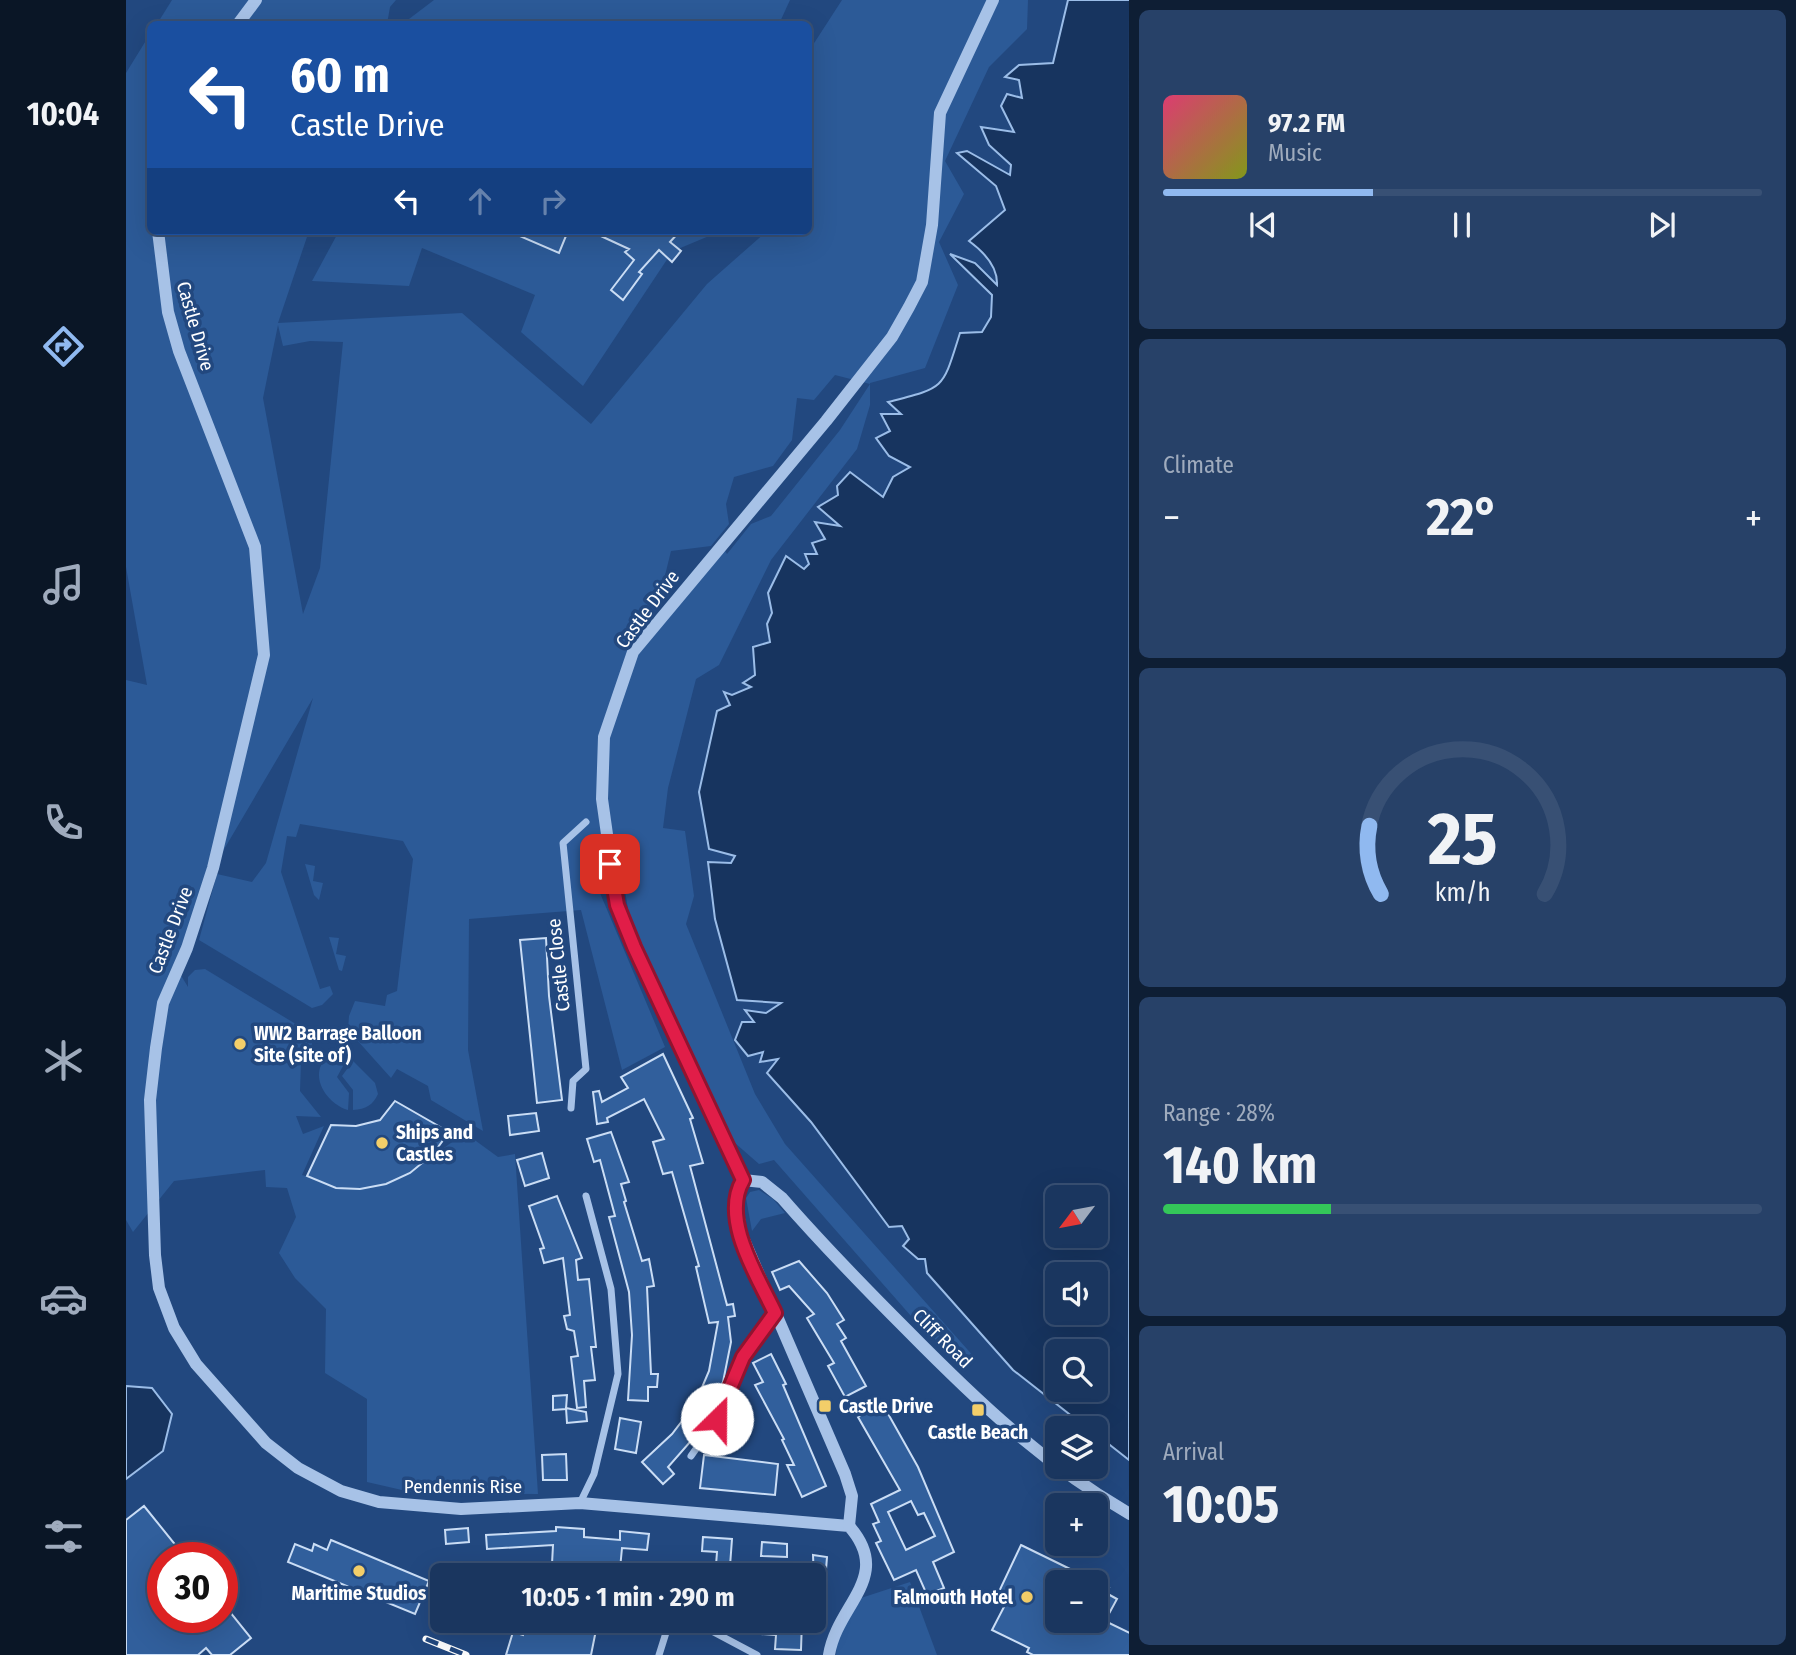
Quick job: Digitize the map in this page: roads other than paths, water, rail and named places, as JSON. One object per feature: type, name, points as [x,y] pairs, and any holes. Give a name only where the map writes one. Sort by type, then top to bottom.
[{"type":"street","points":[[240,21],[256,0]]},
{"type":"street","name":"Castle Drive","points":[[743,1180],[617,905],[602,799],[604,737],[634,652],[826,421],[892,337],[909,307],[922,282],[932,225],[940,113],[993,0]]},
{"type":"street","name":"Castle Drive","points":[[158,235],[168,313],[179,351],[255,547],[264,654],[213,868],[187,947],[166,994]]},
{"type":"street","name":"Castle Close","points":[[571,1108],[573,1081],[586,1069],[563,842],[586,822]]},
{"type":"street","name":"Pendennis Rise","points":[[166,994],[150,1100],[155,1255],[166,1308],[196,1364],[266,1443],[298,1468],[341,1491],[379,1502],[417,1507],[461,1509],[580,1503],[849,1527]]},
{"type":"street","points":[[743,1180],[736,1196],[741,1233],[845,1474],[852,1496],[849,1527],[861,1540],[868,1558],[866,1577],[836,1628],[829,1655]]},
{"type":"street","name":"Cliff Road","points":[[743,1180],[762,1182],[782,1198],[942,1365],[1044,1459],[1077,1484],[1129,1514]]},
{"type":"street","points":[[580,1503],[594,1474],[618,1374],[611,1289],[586,1196]]},
{"type":"street","points":[[691,1456],[717,1419],[743,1357],[775,1313]]},
{"type":"street","points":[[659,1655],[666,1633]]},
{"type":"street","points":[[716,1633],[757,1655]]},
{"type":"railway","points":[[426,1639],[466,1655]]},
{"type":"place","name":"WW2 Barrage Balloon Site (site of)","points":[[240,1044]]},
{"type":"place","name":"Ships and Castles","points":[[382,1143]]},
{"type":"place","name":"Castle Drive","points":[[825,1406]]},
{"type":"place","name":"Castle Beach","points":[[978,1410]]},
{"type":"place","name":"Maritime Studios","points":[[359,1571]]},
{"type":"place","name":"Falmouth Hotel","points":[[1027,1597]]}]
